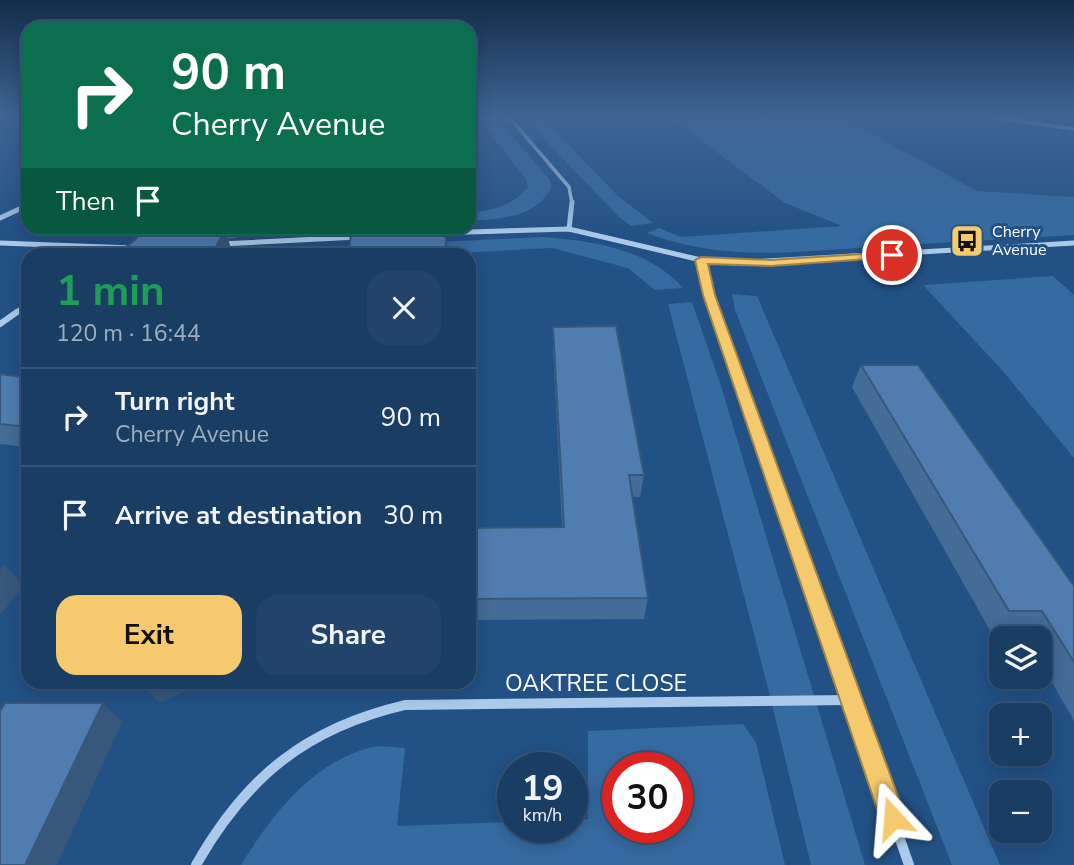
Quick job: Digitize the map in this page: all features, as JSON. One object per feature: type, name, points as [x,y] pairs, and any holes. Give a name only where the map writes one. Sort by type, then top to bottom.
[{"type":"street","points":[[544,157],[569,187],[572,200],[569,229]]},
{"type":"street","points":[[0,218],[21,208]]},
{"type":"street","points":[[476,232],[569,229],[591,232],[701,260],[771,263],[1074,243]]},
{"type":"street","points":[[213,245],[372,236]]},
{"type":"street","points":[[0,243],[77,248]]},
{"type":"street","points":[[701,260],[709,295],[909,865]]},
{"type":"street","points":[[0,324],[21,309]]},
{"type":"street","name":"OAKTREE CLOSE","points":[[196,865],[217,825],[259,776],[311,742],[355,718],[405,705],[851,700]]},
{"type":"shaded area","points":[[509,157],[531,157],[550,180],[551,188],[536,206],[526,211],[476,220],[476,211],[502,206],[515,199],[528,187],[526,179]]},
{"type":"shaded area","points":[[562,157],[581,157],[617,195],[653,223],[631,226]]},
{"type":"shaded area","points":[[724,157],[915,157],[977,191],[1074,197],[1074,235],[758,253],[703,248],[647,233],[659,228],[681,237],[842,226],[785,203]]},
{"type":"shaded area","points":[[542,237],[580,241],[636,255],[669,274],[683,288],[655,290],[628,268],[552,248],[476,252],[476,248],[316,248]]},
{"type":"shaded area","points":[[1053,276],[1074,295],[1074,458],[1002,370],[923,285]]},
{"type":"shaded area","points":[[732,294],[757,296],[1000,865],[952,865],[735,310]]},
{"type":"shaded area","points":[[692,302],[721,386],[865,865],[811,865],[668,304]]},
{"type":"shaded area","points":[[743,724],[756,743],[785,865],[241,865],[280,810],[312,778],[350,754],[376,746],[405,748],[397,826],[497,823],[497,843],[588,843],[588,731]]},
{"type":"building","points":[[136,235],[222,235],[215,248],[125,248],[137,238]]},
{"type":"building","points":[[351,235],[446,235],[446,248],[349,248]]},
{"type":"building","points":[[616,326],[644,475],[629,475],[648,598],[476,599],[476,528],[564,527],[553,327]]},
{"type":"building","points":[[861,365],[918,365],[1074,586],[1074,662],[1042,611],[1009,611]]},
{"type":"building","points":[[0,374],[21,377],[21,426],[0,424]]},
{"type":"building","points":[[5,703],[103,703],[25,865],[0,865],[0,711]]},
{"type":"place","name":"Cherry Avenue","points":[[967,241]]},
{"type":"route","points":[[892,255],[771,263],[701,260],[709,295],[893,818]]}]
